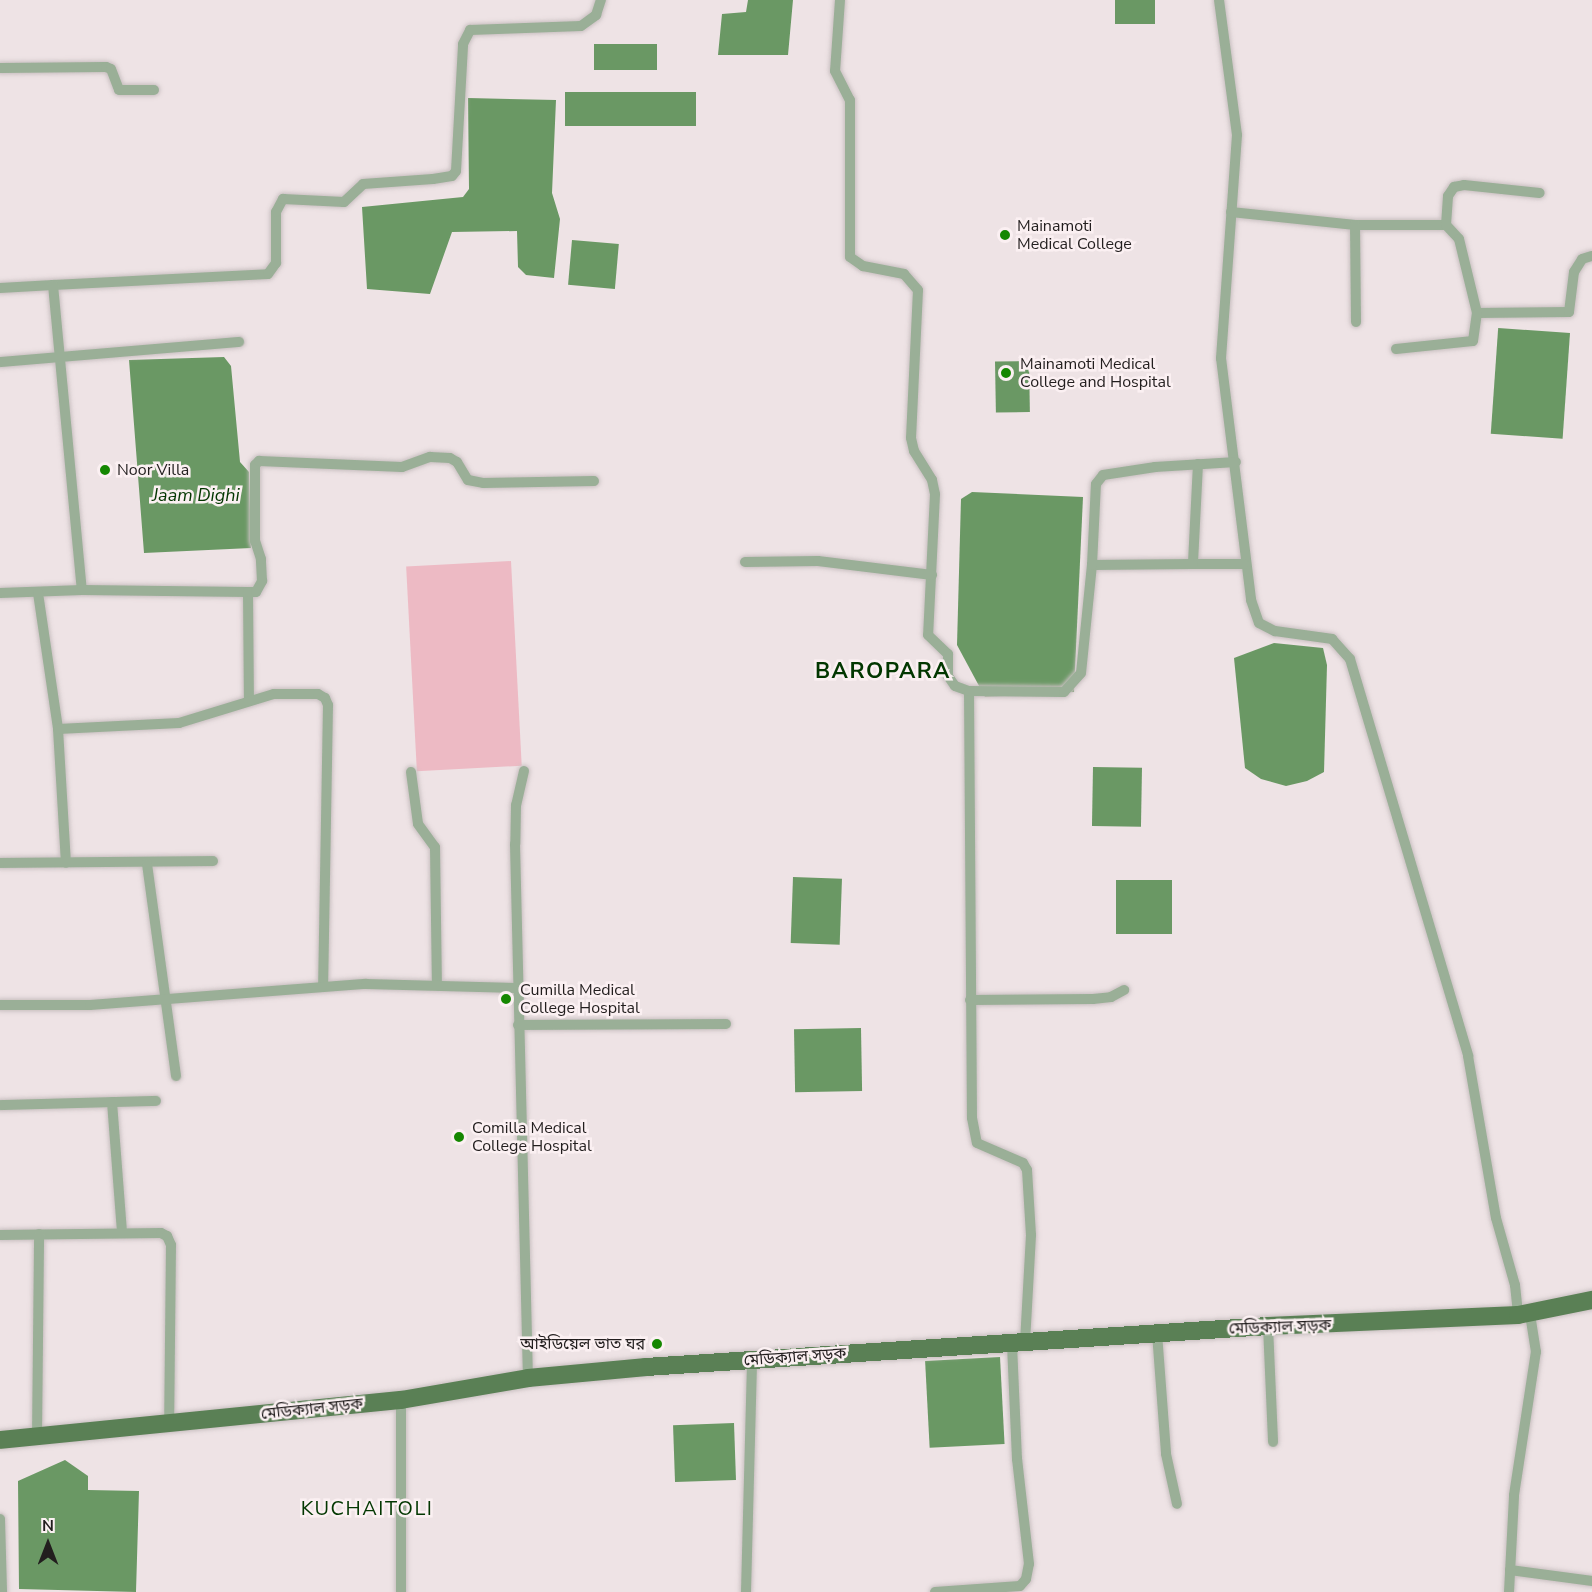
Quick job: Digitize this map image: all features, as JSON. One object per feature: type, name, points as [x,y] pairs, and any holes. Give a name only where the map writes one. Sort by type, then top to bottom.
[{"type":"main road","name":"মেডিক্যাল সড়ক","points":[[0,1440],[401,1400],[528,1378],[752,1360],[1157,1333],[1524,1314],[1592,1300]]},
{"type":"street","points":[[0,288],[268,274],[276,263],[276,212],[284,199],[344,202],[363,184],[452,176],[456,171],[463,44],[470,30],[581,26],[596,15],[601,0]]},
{"type":"street","points":[[840,0],[835,71],[850,100],[850,258],[863,266],[904,274],[918,290],[911,438],[914,451],[932,480],[935,494],[928,635],[948,654],[948,676],[955,686],[969,691],[1064,692],[1073,686],[1082,663],[1092,565],[1096,484],[1103,475],[1236,462]]},
{"type":"street","points":[[1219,0],[1237,135],[1221,358],[1236,462],[1244,564],[1259,623],[1275,631],[1332,639],[1346,651],[1468,1056],[1496,1218],[1536,1352],[1514,1496],[1509,1592]]},
{"type":"street","points":[[0,68],[106,67],[111,69],[119,90],[154,90]]},
{"type":"street","points":[[1396,349],[1473,341],[1478,313],[1459,239],[1446,225],[1448,196],[1454,187],[1464,185],[1540,193]]},
{"type":"street","points":[[1231,212],[1355,225],[1446,225]]},
{"type":"street","points":[[1355,225],[1356,322]]},
{"type":"street","points":[[1478,313],[1569,312],[1574,272],[1582,259],[1592,256]]},
{"type":"street","points":[[53,285],[82,590]]},
{"type":"street","points":[[0,362],[240,342]]},
{"type":"street","points":[[0,593],[82,590],[256,592],[262,580],[261,559],[255,541],[255,465],[259,461],[286,459],[402,467],[420,459],[450,458],[457,462],[468,480],[483,483],[594,481]]},
{"type":"street","points":[[1193,564],[1198,464]]},
{"type":"street","points":[[745,562],[818,561],[932,575]]},
{"type":"street","points":[[1092,565],[1244,564]]},
{"type":"street","points":[[248,592],[249,701]]},
{"type":"street","points":[[38,593],[58,729],[66,863]]},
{"type":"street","points":[[935,1592],[1020,1586],[1026,1579],[1029,1564],[1017,1459],[1018,1343],[1029,1180],[1023,1163],[977,1143],[969,1066],[969,691]]},
{"type":"street","points":[[58,729],[179,723],[274,694],[318,694],[328,705],[323,986]]},
{"type":"street","points":[[524,771],[517,795],[515,844],[528,1378]]},
{"type":"street","points":[[411,772],[412,806],[418,824],[435,848],[437,984]]},
{"type":"street","points":[[0,863],[147,864],[213,861]]},
{"type":"street","points":[[147,864],[176,1076]]},
{"type":"street","points":[[0,1005],[90,1005],[323,986],[437,984],[517,988]]},
{"type":"street","points":[[970,1000],[1093,999],[1111,997],[1124,990]]},
{"type":"street","points":[[518,1025],[726,1024]]},
{"type":"street","points":[[0,1105],[156,1101]]},
{"type":"street","points":[[112,1102],[122,1233]]},
{"type":"street","points":[[0,1235],[161,1233],[171,1245],[168,1425]]},
{"type":"street","points":[[37,1436],[39,1234]]},
{"type":"street","points":[[1268,1326],[1273,1442]]},
{"type":"street","points":[[1157,1333],[1166,1454],[1177,1504]]},
{"type":"street","points":[[746,1592],[752,1360]]},
{"type":"street","points":[[401,1400],[401,1592]]},
{"type":"street","points":[[0,1519],[1,1591]]},
{"type":"street","points":[[1510,1570],[1592,1581]]},
{"type":"shaded area","points":[[511,561],[522,766],[417,771],[406,566]]},
{"type":"water","points":[[748,0],[793,0],[788,55],[718,55],[722,14],[746,12]]},
{"type":"water","points":[[1115,0],[1155,0],[1155,24],[1115,24]]},
{"type":"water","points":[[594,44],[657,44],[657,70],[594,70]]},
{"type":"water","points":[[565,92],[696,92],[696,126],[565,126]]},
{"type":"water","points":[[468,98],[556,100],[552,193],[560,219],[554,278],[526,275],[518,267],[517,231],[452,232],[430,294],[367,289],[362,207],[463,197],[469,189]]},
{"type":"water","points":[[572,240],[619,244],[615,289],[568,285]]},
{"type":"water","points":[[1498,328],[1570,333],[1563,439],[1491,434]]},
{"type":"water","name":"Jaam Dighi","points":[[224,357],[231,366],[240,462],[249,472],[251,548],[144,553],[129,360]]},
{"type":"water","points":[[1029,361],[1030,412],[996,413],[995,362]]},
{"type":"water","points":[[972,492],[1083,497],[1074,692],[985,697],[957,645],[961,499]]},
{"type":"water","points":[[1274,643],[1323,648],[1327,665],[1324,772],[1307,781],[1286,786],[1261,779],[1245,768],[1234,658]]},
{"type":"water","points":[[1093,767],[1142,768],[1141,827],[1092,826]]},
{"type":"water","points":[[793,877],[842,879],[840,945],[791,943]]},
{"type":"water","points":[[1116,880],[1172,880],[1172,934],[1116,934]]},
{"type":"water","points":[[861,1028],[862,1091],[795,1092],[794,1029]]},
{"type":"water","points":[[1000,1357],[1005,1444],[930,1448],[925,1361]]},
{"type":"water","points":[[734,1423],[736,1480],[675,1482],[673,1425]]},
{"type":"water","points":[[65,1460],[88,1476],[88,1490],[139,1491],[136,1592],[19,1589],[18,1481]]},
{"type":"place","name":"Mainamoti Medical College","points":[[1005,235]]},
{"type":"place","name":"Mainamoti Medical College and Hospital","points":[[1006,373]]},
{"type":"place","name":"Noor Villa","points":[[105,470]]},
{"type":"place","name":"Cumilla Medical College Hospital","points":[[506,999]]},
{"type":"place","name":"Comilla Medical College Hospital","points":[[459,1137]]},
{"type":"place","name":"আইডিয়েল ভাত ঘর","points":[[657,1344]]},
{"type":"district","name":"BAROPARA","points":[[883,672]]},
{"type":"district","name":"KUCHAITOLI","points":[[367,1508]]}]
